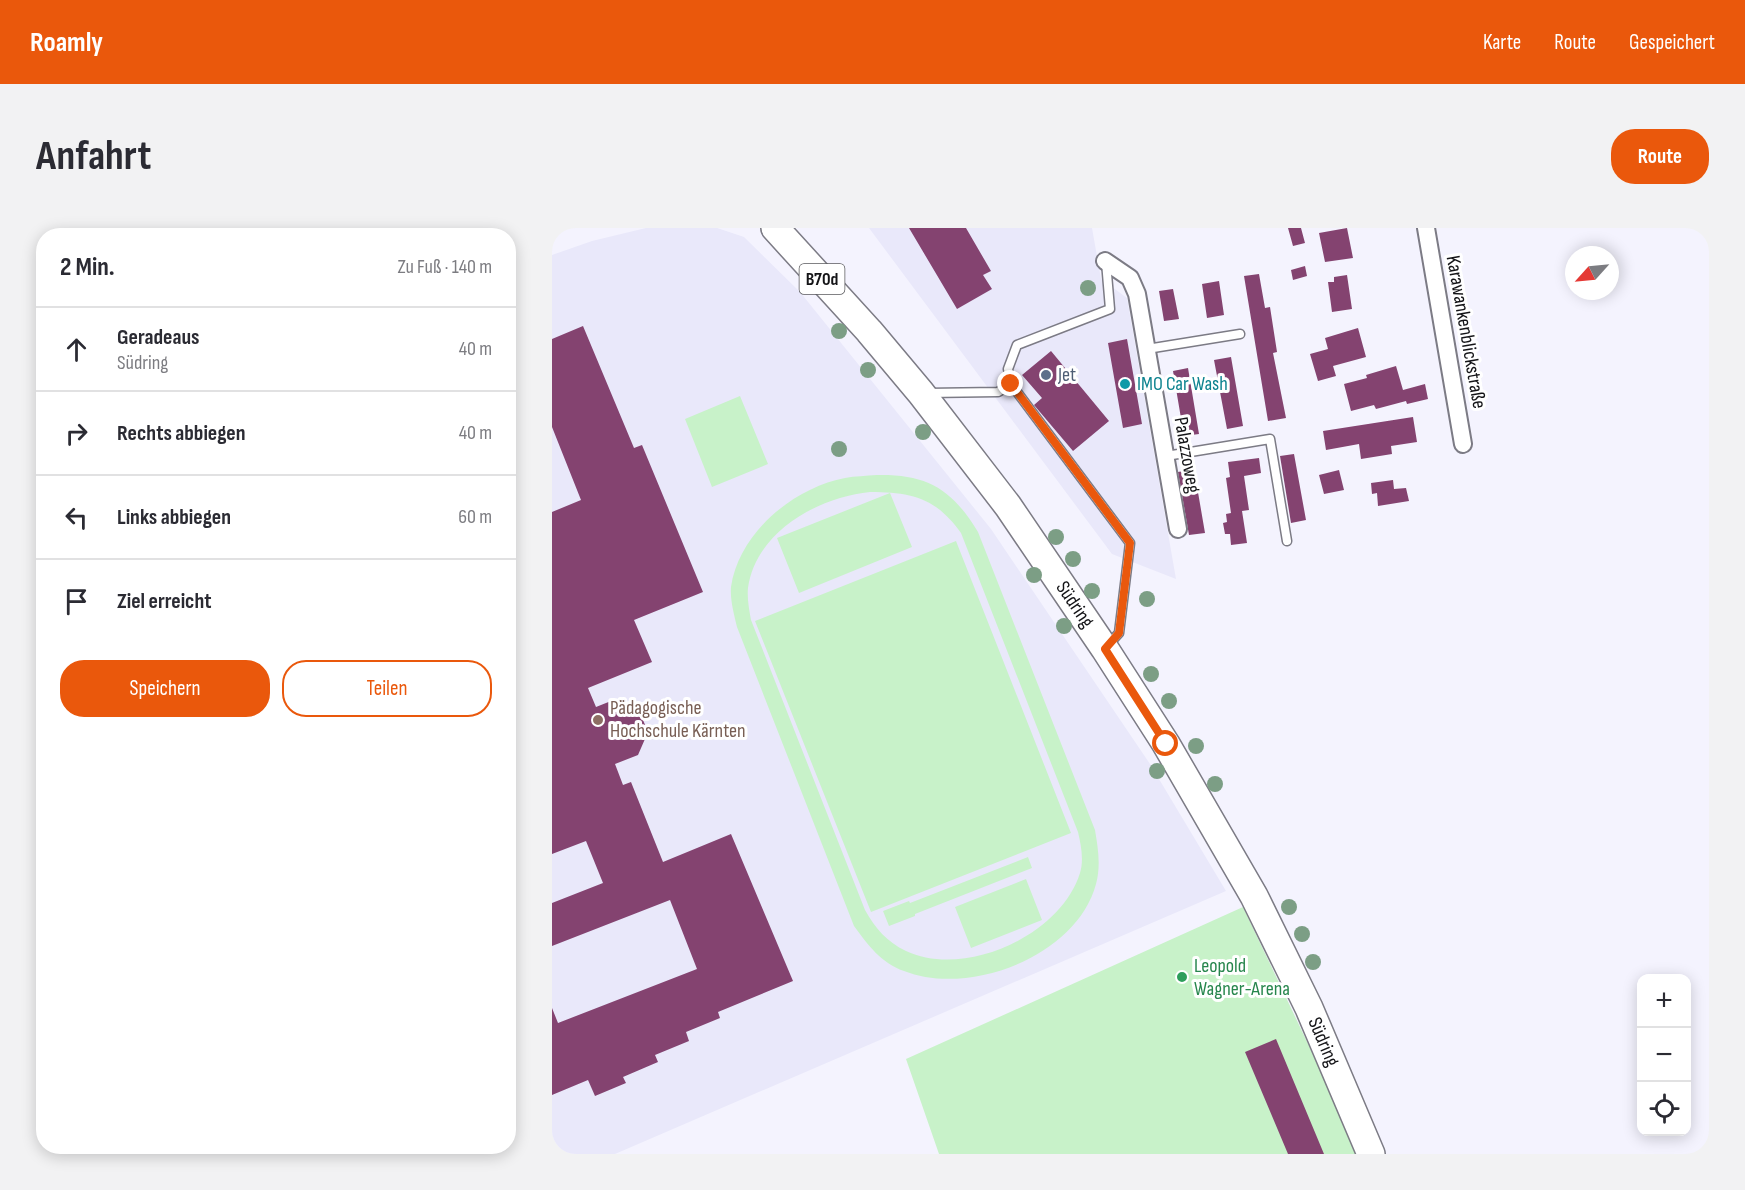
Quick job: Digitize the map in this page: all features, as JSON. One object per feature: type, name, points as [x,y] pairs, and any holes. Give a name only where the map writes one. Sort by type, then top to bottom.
[{"type":"main road","name":"Südring","points":[[775,228],[869,331],[921,393],[1008,506],[1105,649],[1166,744],[1254,896],[1308,1008],[1371,1154]]},
{"type":"street","name":"Karawankenblickstraße","points":[[1426,228],[1463,444]]},
{"type":"street","name":"Palazzoweg","points":[[1105,261],[1130,278],[1137,294],[1178,529]]},
{"type":"lane","points":[[1105,261],[1110,309],[1017,345],[1008,369],[1011,384],[1130,543],[1119,633],[1105,649]]},
{"type":"lane","points":[[1147,349],[1240,334]]},
{"type":"lane","points":[[921,393],[998,392],[1011,384]]},
{"type":"lane","points":[[1166,456],[1270,439],[1287,541]]},
{"type":"shaded area","points":[[646,228],[717,228],[744,237],[800,292],[991,529],[1150,764],[1226,891],[615,1154],[552,1154],[552,255],[592,241]]},
{"type":"shaded area","points":[[869,228],[1092,228],[1101,279],[1127,298],[1176,579],[1112,554]]},
{"type":"green space","points":[[740,396],[768,464],[712,487],[685,419]]},
{"type":"green space","points":[[873,475],[910,477],[936,487],[958,505],[978,532],[1095,830],[1098,870],[1096,884],[1085,909],[1067,932],[1044,950],[1017,964],[988,974],[959,978],[930,978],[904,971],[882,958],[854,926],[737,627],[731,587],[736,567],[757,531],[771,516],[806,492],[826,483],[849,477]],"holes":[[[885,492],[922,499],[942,512],[961,533],[1078,832],[1082,858],[1081,868],[1069,895],[1053,915],[1032,932],[1008,946],[982,955],[955,959],[930,958],[906,951],[887,939],[873,923],[865,910],[751,620],[748,588],[753,568],[763,550],[777,534],[793,520],[831,501],[850,495]]]},
{"type":"green space","points":[[890,493],[912,547],[799,593],[777,538]]},
{"type":"green space","points":[[956,541],[1071,833],[871,912],[755,621]]},
{"type":"green space","points":[[1028,857],[1032,868],[889,926],[883,911],[909,901],[910,903]]},
{"type":"green space","points":[[1026,879],[1042,920],[971,948],[955,907]]},
{"type":"green space","name":"Leopold Wagner-Arena","points":[[1243,907],[1357,1154],[939,1154],[906,1059]]},
{"type":"building","points":[[909,228],[966,228],[991,271],[983,275],[992,289],[957,309]]},
{"type":"building","points":[[1288,228],[1301,228],[1305,243],[1293,246]]},
{"type":"building","points":[[1347,228],[1353,258],[1325,262],[1319,233]]},
{"type":"building","points":[[1305,266],[1307,276],[1293,280],[1291,270]]},
{"type":"building","points":[[1259,274],[1265,308],[1270,307],[1277,352],[1273,353],[1286,418],[1268,421],[1244,276]]},
{"type":"building","points":[[1347,275],[1352,309],[1332,312],[1328,282],[1334,282],[1334,277]]},
{"type":"building","points":[[1219,281],[1224,315],[1207,318],[1202,284]]},
{"type":"building","points":[[1173,289],[1179,319],[1164,321],[1159,291]]},
{"type":"building","name":"Pädagogische Hochschule Kärnten","points":[[583,326],[634,448],[642,445],[703,592],[634,620],[652,662],[588,688],[596,707],[616,699],[638,708],[648,732],[638,755],[615,764],[623,785],[631,782],[663,862],[731,834],[793,981],[718,1012],[720,1018],[686,1032],[689,1041],[655,1055],[658,1062],[623,1077],[626,1083],[595,1096],[588,1080],[552,1095],[552,1008],[558,1023],[697,969],[670,900],[552,946],[552,903],[603,883],[586,841],[552,854],[552,512],[581,500],[552,427],[552,339]]},
{"type":"building","points":[[1358,328],[1366,357],[1333,366],[1336,376],[1318,381],[1310,354],[1328,349],[1325,338]]},
{"type":"building","name":"IMO Car Wash","points":[[1127,339],[1142,424],[1123,428],[1108,343]]},
{"type":"building","points":[[1051,351],[1109,421],[1073,451],[1034,405],[1042,398],[1022,375]]},
{"type":"building","points":[[1231,357],[1243,426],[1227,429],[1214,360]]},
{"type":"building","points":[[1396,366],[1403,390],[1425,384],[1428,399],[1407,404],[1406,401],[1376,409],[1374,405],[1351,411],[1344,384],[1367,378],[1366,375]]},
{"type":"building","points":[[1188,368],[1199,434],[1184,436],[1173,371]]},
{"type":"building","points":[[1413,417],[1417,442],[1391,446],[1392,454],[1361,459],[1359,444],[1326,450],[1323,431]]},
{"type":"building","points":[[1294,454],[1306,520],[1291,523],[1280,456]]},
{"type":"building","points":[[1259,458],[1261,473],[1244,476],[1249,510],[1242,511],[1247,543],[1231,545],[1230,534],[1225,534],[1223,523],[1227,522],[1226,514],[1231,513],[1226,478],[1230,477],[1228,462]]},
{"type":"building","points":[[1194,469],[1205,533],[1189,535],[1178,472]]},
{"type":"building","points":[[1339,470],[1344,490],[1324,494],[1319,475]]},
{"type":"building","points":[[1393,480],[1394,489],[1406,488],[1409,501],[1378,506],[1377,493],[1372,494],[1371,483]]},
{"type":"building","points":[[1276,1039],[1324,1154],[1288,1154],[1245,1052]]},
{"type":"place","name":"Jet","points":[[1046,375]]},
{"type":"place","name":"IMO Car Wash","points":[[1125,384]]},
{"type":"place","name":"Pädagogische Hochschule Kärnten","points":[[598,720]]},
{"type":"place","name":"Leopold Wagner-Arena","points":[[1182,977]]},
{"type":"route","points":[[1011,384],[1130,543],[1119,633],[1105,649],[1166,744]]}]
